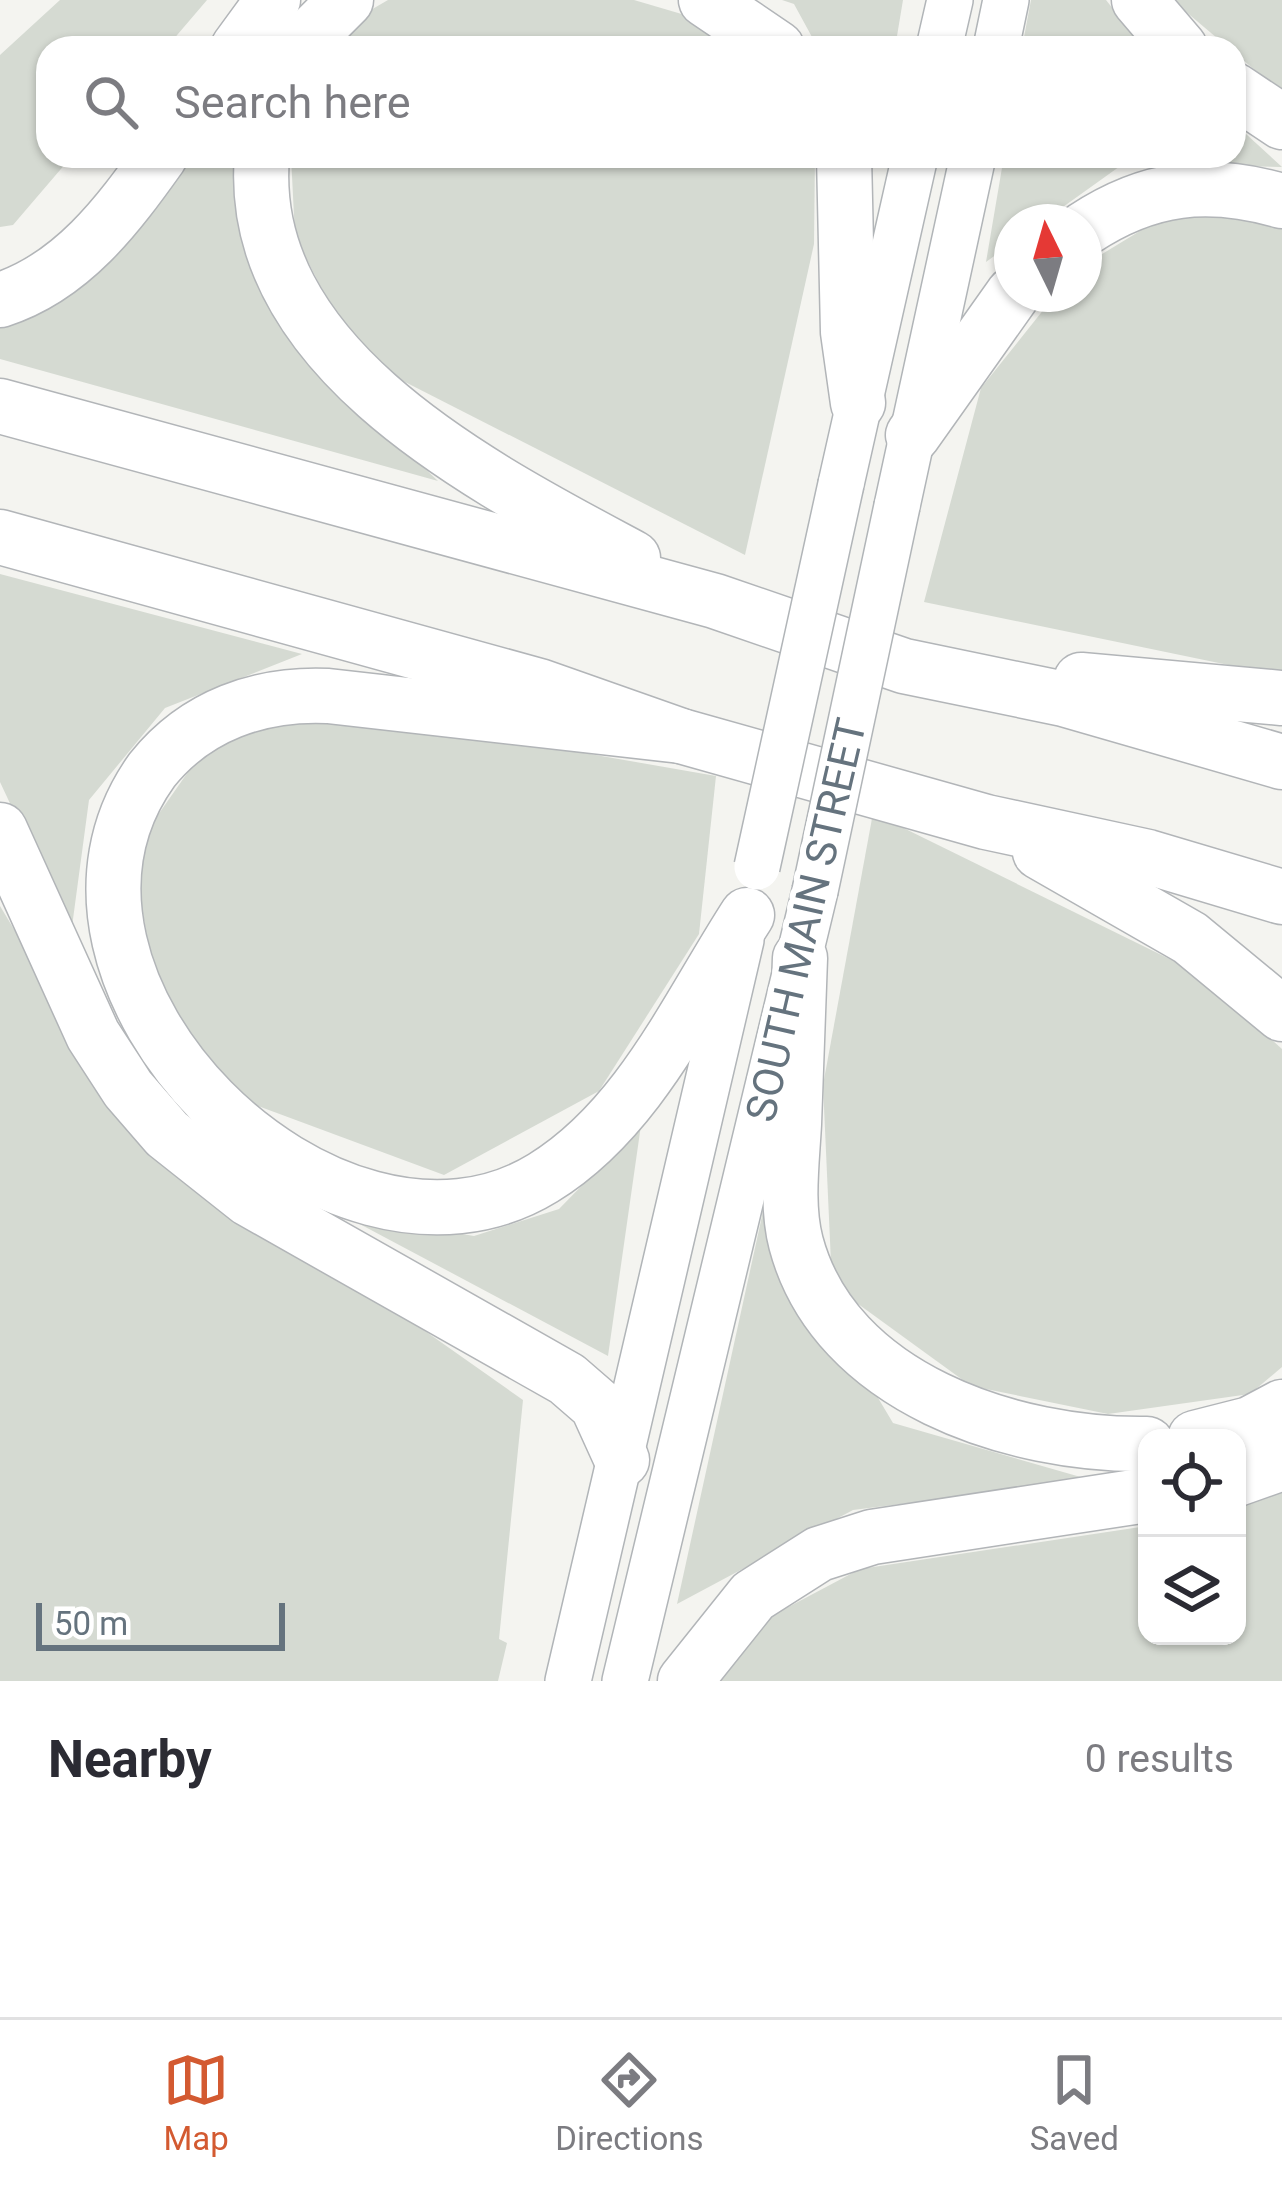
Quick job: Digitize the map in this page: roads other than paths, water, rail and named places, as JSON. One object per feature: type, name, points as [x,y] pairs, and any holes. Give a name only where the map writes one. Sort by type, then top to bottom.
[{"type":"highway","points":[[247,36],[273,0]]},
{"type":"highway","points":[[310,36],[346,0]]},
{"type":"highway","points":[[706,0],[759,36]]},
{"type":"highway","points":[[1139,0],[1170,36]]},
{"type":"highway","points":[[1246,98],[1282,122]]},
{"type":"highway","points":[[0,300],[75,257],[103,231],[151,168]]},
{"type":"highway","points":[[262,168],[264,207],[275,250],[312,323],[355,376],[462,461],[715,601]]},
{"type":"highway","points":[[844,168],[848,332],[858,404]]},
{"type":"highway","points":[[1102,220],[1151,194],[1191,186],[1240,189],[1282,201]]},
{"type":"highway","points":[[913,434],[1000,312]]},
{"type":"highway","points":[[0,406],[715,601],[904,666],[1064,699],[1282,762]]},
{"type":"highway","points":[[0,537],[539,686],[681,736],[986,822],[1148,856],[1282,897]]},
{"type":"highway","points":[[904,666],[1282,698]]},
{"type":"highway","points":[[681,736],[328,696],[274,698],[238,707],[198,727],[164,754],[119,820],[104,894],[111,952],[142,1020],[167,1060],[239,1132],[332,1184],[385,1200],[448,1207],[528,1187],[580,1152],[611,1121],[657,1060],[752,891]]},
{"type":"highway","points":[[986,822],[1190,938],[1282,1014]]},
{"type":"highway","points":[[0,830],[93,1035],[128,1088],[167,1134],[249,1199],[567,1379],[597,1405],[622,1460]]},
{"type":"highway","points":[[800,958],[792,1220],[805,1270],[828,1310],[900,1377],[948,1405],[1046,1438],[1138,1443]]},
{"type":"highway","points":[[1231,1429],[1282,1407]]},
{"type":"highway","points":[[1246,1476],[1282,1463]]},
{"type":"highway","points":[[685,1681],[706,1647],[752,1596],[819,1554],[872,1537],[1138,1496]]},
{"type":"main road","points":[[942,36],[950,0]]},
{"type":"main road","points":[[998,36],[1006,0]]},
{"type":"main road","name":"SOUTH MAIN STREET","points":[[568,1681],[752,891],[912,168]]},
{"type":"main road","name":"SOUTH MAIN STREET","points":[[625,1681],[800,958],[970,168]]}]
